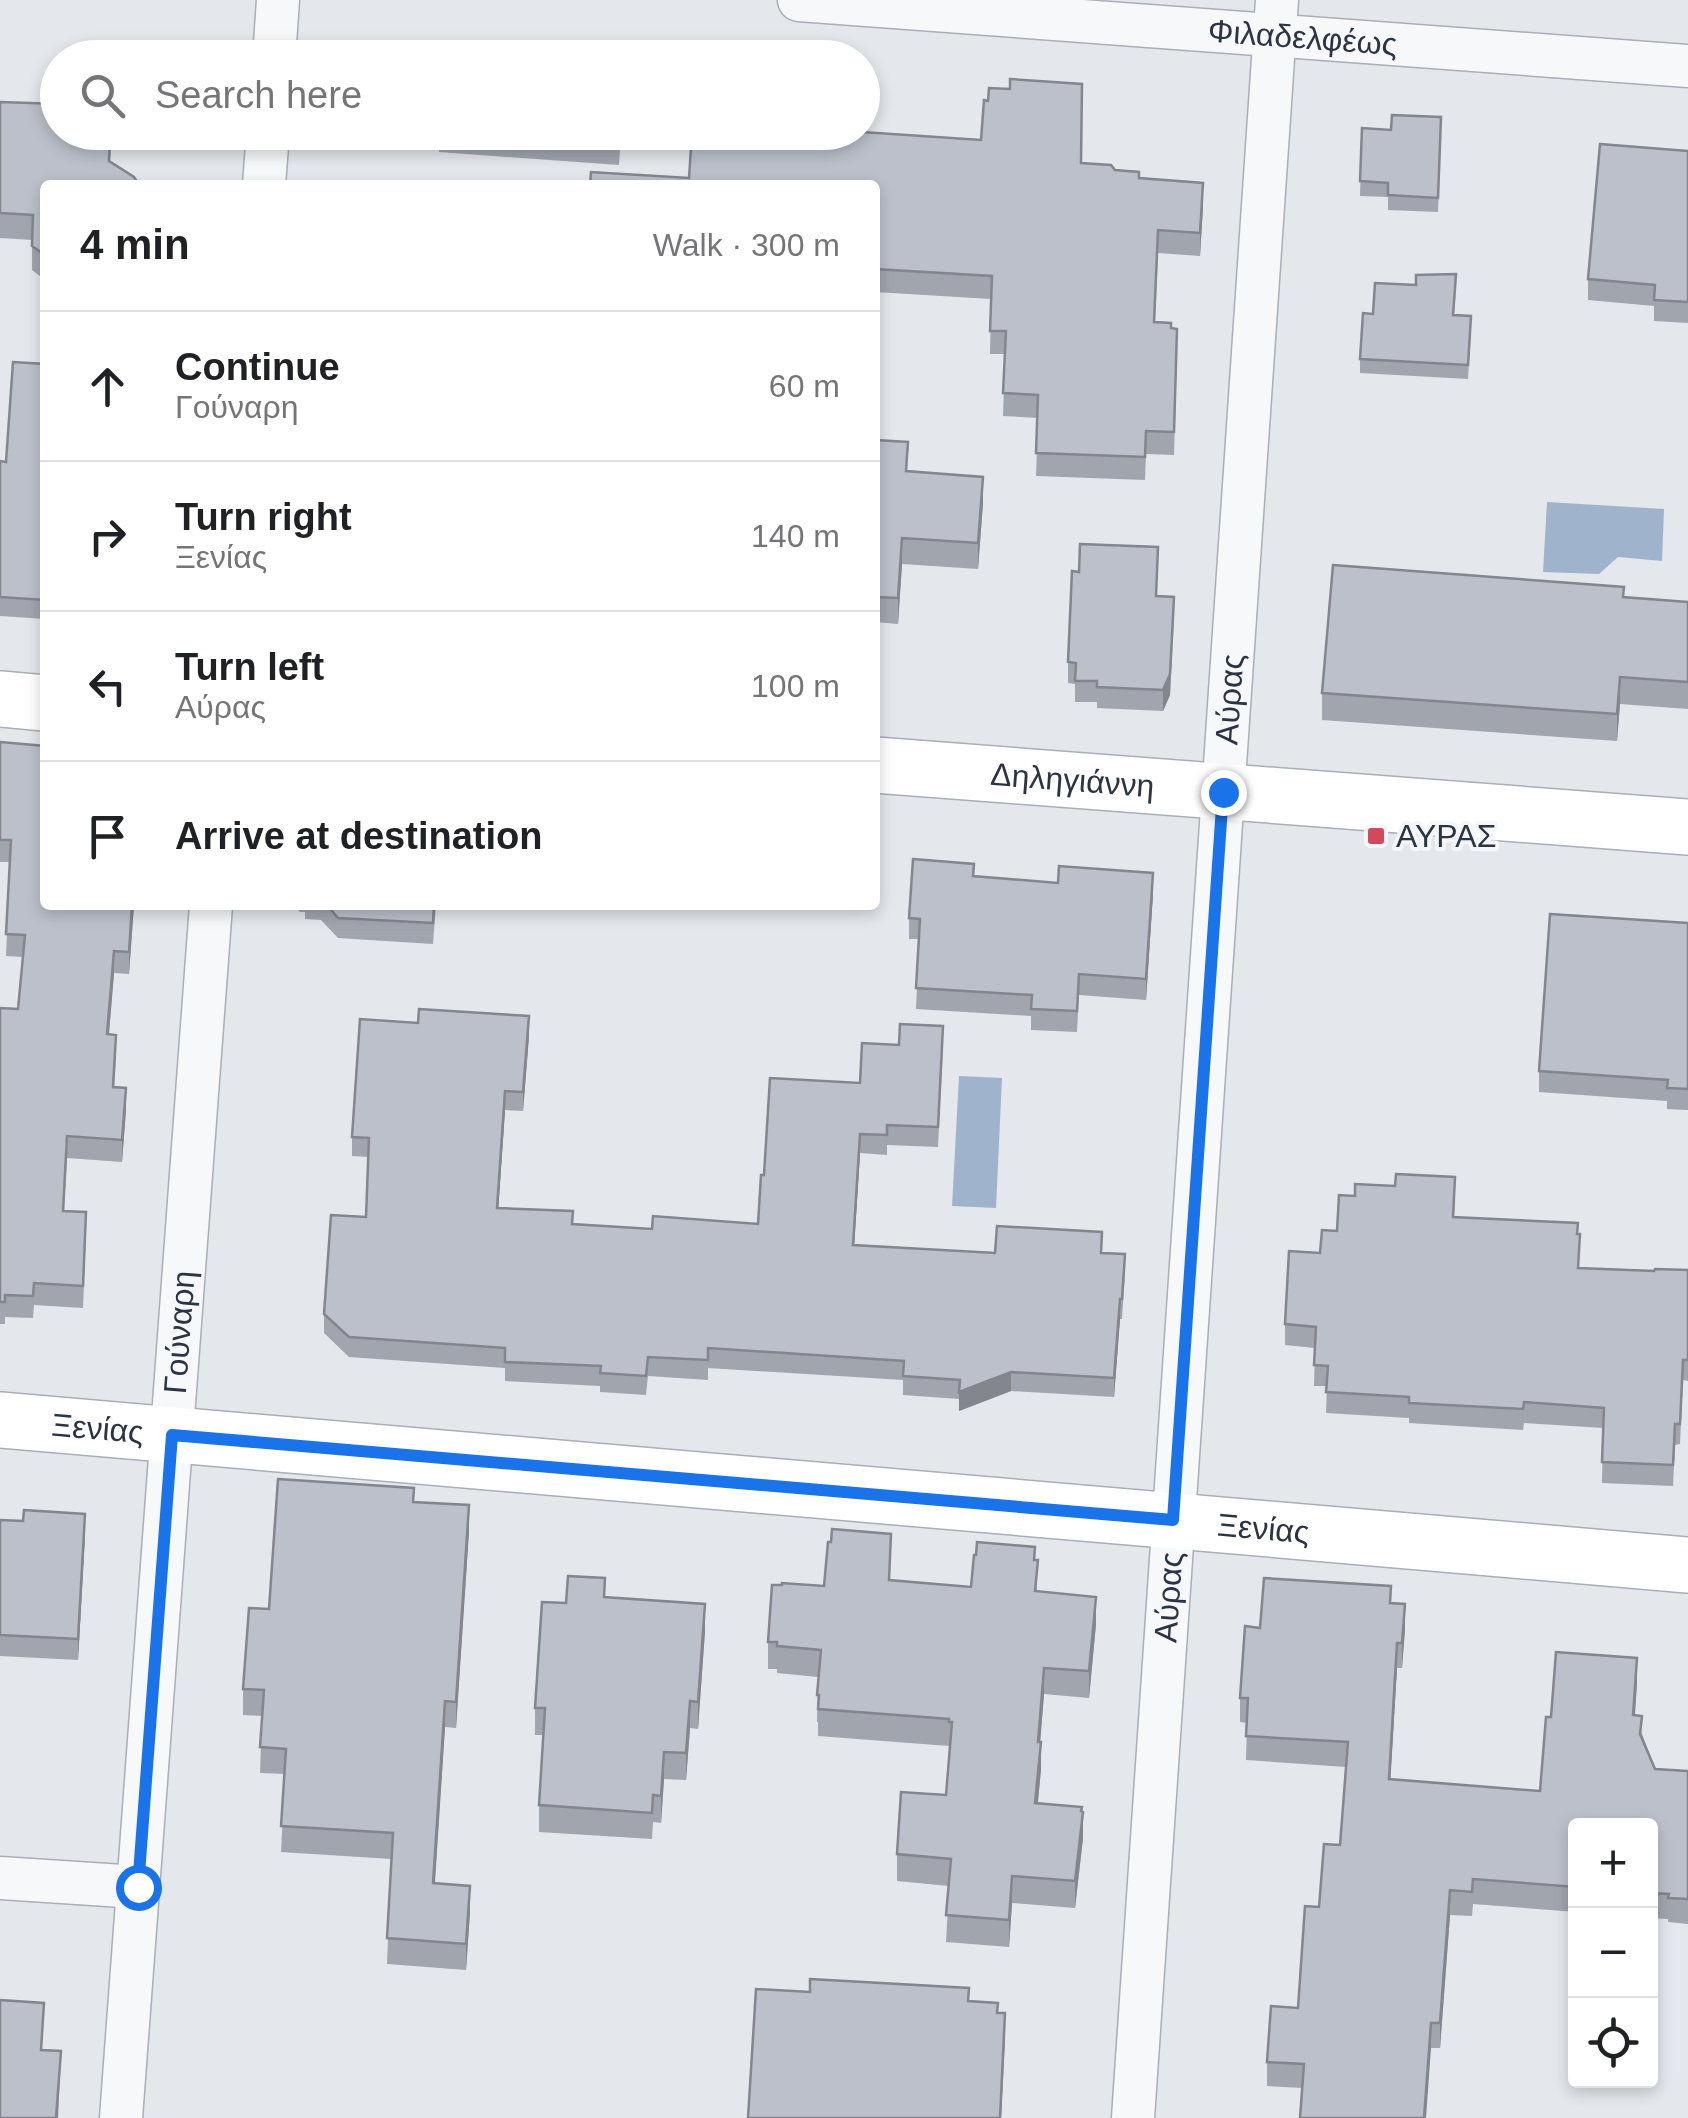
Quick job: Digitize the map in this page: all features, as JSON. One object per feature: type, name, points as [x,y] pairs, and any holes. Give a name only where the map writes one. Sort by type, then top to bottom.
[{"type":"street","points":[[275,40],[278,0]]},
{"type":"street","name":"Φιλαδελφέως","points":[[799,0],[1275,18],[1688,66]]},
{"type":"street","name":"Αύρας","points":[[1133,2118],[1275,18]]},
{"type":"street","points":[[264,180],[267,150]]},
{"type":"street","points":[[0,699],[40,703]]},
{"type":"street","name":"Δηληγιάννη","points":[[880,766],[1688,827]]},
{"type":"street","name":"Γούναρη","points":[[122,2118],[211,910]]},
{"type":"street","name":"Ξενίας","points":[[0,1420],[1688,1565]]},
{"type":"street","points":[[0,1878],[138,1887]]},
{"type":"water","points":[[1547,502],[1664,509],[1662,561],[1618,557],[1599,574],[1543,572]]},
{"type":"water","points":[[959,1076],[1002,1078],[996,1208],[952,1206]]},
{"type":"building","points":[[1010,79],[1082,84],[1081,163],[1139,172],[1139,178],[1203,183],[1200,233],[1158,230],[1154,322],[1171,323],[1171,328],[1177,329],[1174,432],[1146,431],[1145,457],[1036,453],[1038,395],[1003,393],[1006,331],[990,331],[992,276],[880,269],[880,180],[590,180],[591,172],[689,178],[691,150],[880,150],[880,133],[981,140],[984,100],[988,101],[989,88],[1010,89]]},
{"type":"building","points":[[0,102],[40,103],[40,150],[109,150],[109,161],[136,180],[40,180],[40,252],[32,246],[33,215],[0,213]]},
{"type":"building","points":[[1392,115],[1441,117],[1438,198],[1388,195],[1388,183],[1360,181],[1362,128],[1391,130]]},
{"type":"building","points":[[1600,144],[1688,151],[1688,302],[1654,300],[1655,285],[1588,279]]},
{"type":"building","points":[[1456,274],[1453,315],[1471,316],[1468,365],[1360,359],[1363,313],[1373,314],[1375,283],[1416,285],[1416,275]]},
{"type":"building","points":[[13,362],[40,364],[40,600],[0,597],[0,461],[6,462]]},
{"type":"building","points":[[880,440],[908,442],[906,471],[983,477],[978,543],[902,538],[898,598],[880,597]]},
{"type":"building","points":[[1080,544],[1158,547],[1156,596],[1174,597],[1170,674],[1163,690],[1097,687],[1097,681],[1075,681],[1076,663],[1068,662],[1072,571],[1079,572]]},
{"type":"building","points":[[1333,565],[1624,587],[1623,597],[1688,602],[1688,682],[1620,677],[1617,714],[1322,693]]},
{"type":"building","points":[[0,742],[40,746],[40,910],[132,910],[129,952],[114,951],[107,1034],[116,1035],[113,1087],[126,1088],[122,1140],[67,1136],[63,1211],[86,1212],[83,1286],[34,1283],[33,1296],[5,1295],[5,1302],[0,1302],[0,1008],[18,1009],[25,935],[6,934],[11,840],[0,840]]},
{"type":"building","points":[[913,859],[974,864],[973,876],[1058,883],[1059,866],[1153,873],[1146,979],[1079,974],[1077,1011],[1031,1009],[1032,995],[916,988],[920,919],[909,918]]},
{"type":"building","points":[[331,910],[434,910],[433,923],[338,918]]},
{"type":"building","points":[[1550,914],[1688,923],[1688,1089],[1667,1088],[1668,1080],[1539,1071]]},
{"type":"building","points":[[419,1009],[529,1016],[523,1092],[505,1091],[497,1208],[573,1211],[572,1224],[652,1229],[653,1216],[758,1224],[770,1078],[860,1083],[862,1043],[899,1045],[900,1024],[943,1026],[938,1127],[887,1125],[887,1135],[860,1134],[853,1245],[995,1253],[997,1226],[1102,1232],[1101,1253],[1125,1254],[1114,1378],[1011,1372],[959,1392],[960,1380],[903,1376],[904,1361],[708,1348],[708,1360],[648,1357],[646,1376],[600,1373],[601,1366],[505,1362],[505,1348],[349,1337],[324,1314],[331,1215],[366,1217],[369,1138],[352,1137],[360,1019],[418,1023]]},
{"type":"building","points":[[1396,1174],[1455,1177],[1453,1217],[1578,1223],[1578,1268],[1688,1270],[1688,1360],[1683,1360],[1680,1424],[1675,1424],[1673,1465],[1602,1462],[1604,1408],[1524,1402],[1523,1409],[1409,1403],[1409,1397],[1326,1392],[1328,1366],[1314,1365],[1316,1327],[1285,1324],[1289,1251],[1320,1253],[1322,1230],[1337,1231],[1339,1195],[1355,1196],[1355,1184],[1395,1186]]},
{"type":"building","points":[[278,1479],[414,1488],[413,1502],[469,1505],[456,1702],[445,1701],[433,1883],[470,1886],[466,1944],[387,1938],[393,1833],[281,1826],[286,1749],[260,1747],[264,1690],[243,1689],[249,1608],[269,1609]]},
{"type":"building","points":[[24,1510],[85,1514],[78,1639],[0,1635],[0,1520],[23,1521]]},
{"type":"building","points":[[832,1529],[891,1534],[889,1580],[971,1587],[977,1542],[1035,1547],[1035,1591],[1096,1597],[1089,1671],[1044,1668],[1038,1742],[1035,1803],[1082,1807],[1075,1881],[1012,1876],[1009,1920],[946,1915],[951,1859],[897,1854],[901,1792],[946,1795],[952,1722],[818,1709],[821,1650],[768,1642],[772,1585],[824,1586]]},
{"type":"building","points":[[568,1576],[605,1578],[604,1597],[705,1604],[698,1702],[690,1701],[686,1753],[664,1752],[661,1796],[653,1795],[652,1813],[539,1805],[545,1708],[535,1708],[542,1602],[566,1603]]},
{"type":"building","points":[[1264,1578],[1391,1586],[1390,1603],[1405,1604],[1402,1643],[1397,1643],[1389,1779],[1540,1791],[1556,1652],[1637,1658],[1633,1715],[1642,1716],[1640,1734],[1655,1769],[1688,1771],[1688,1899],[1658,1893],[1658,1818],[1568,1818],[1568,1886],[1473,1879],[1472,1892],[1450,1890],[1440,2023],[1431,2023],[1424,2118],[1300,2118],[1304,2064],[1267,2062],[1271,2006],[1298,2008],[1305,1906],[1319,1907],[1324,1844],[1340,1845],[1348,1742],[1246,1736],[1248,1698],[1240,1698],[1245,1626],[1260,1628]]},
{"type":"building","points":[[810,1979],[969,1988],[968,2001],[998,2003],[997,2013],[1005,2013],[1000,2118],[748,2118],[756,1989],[810,1992]]},
{"type":"building","points":[[0,2000],[44,2003],[41,2050],[61,2051],[56,2118],[0,2118]]},
{"type":"place","name":"ΑΥΡΑΣ","points":[[1376,836]]},
{"type":"route","points":[[138,1887],[172,1435],[1173,1520],[1223,792]]}]
